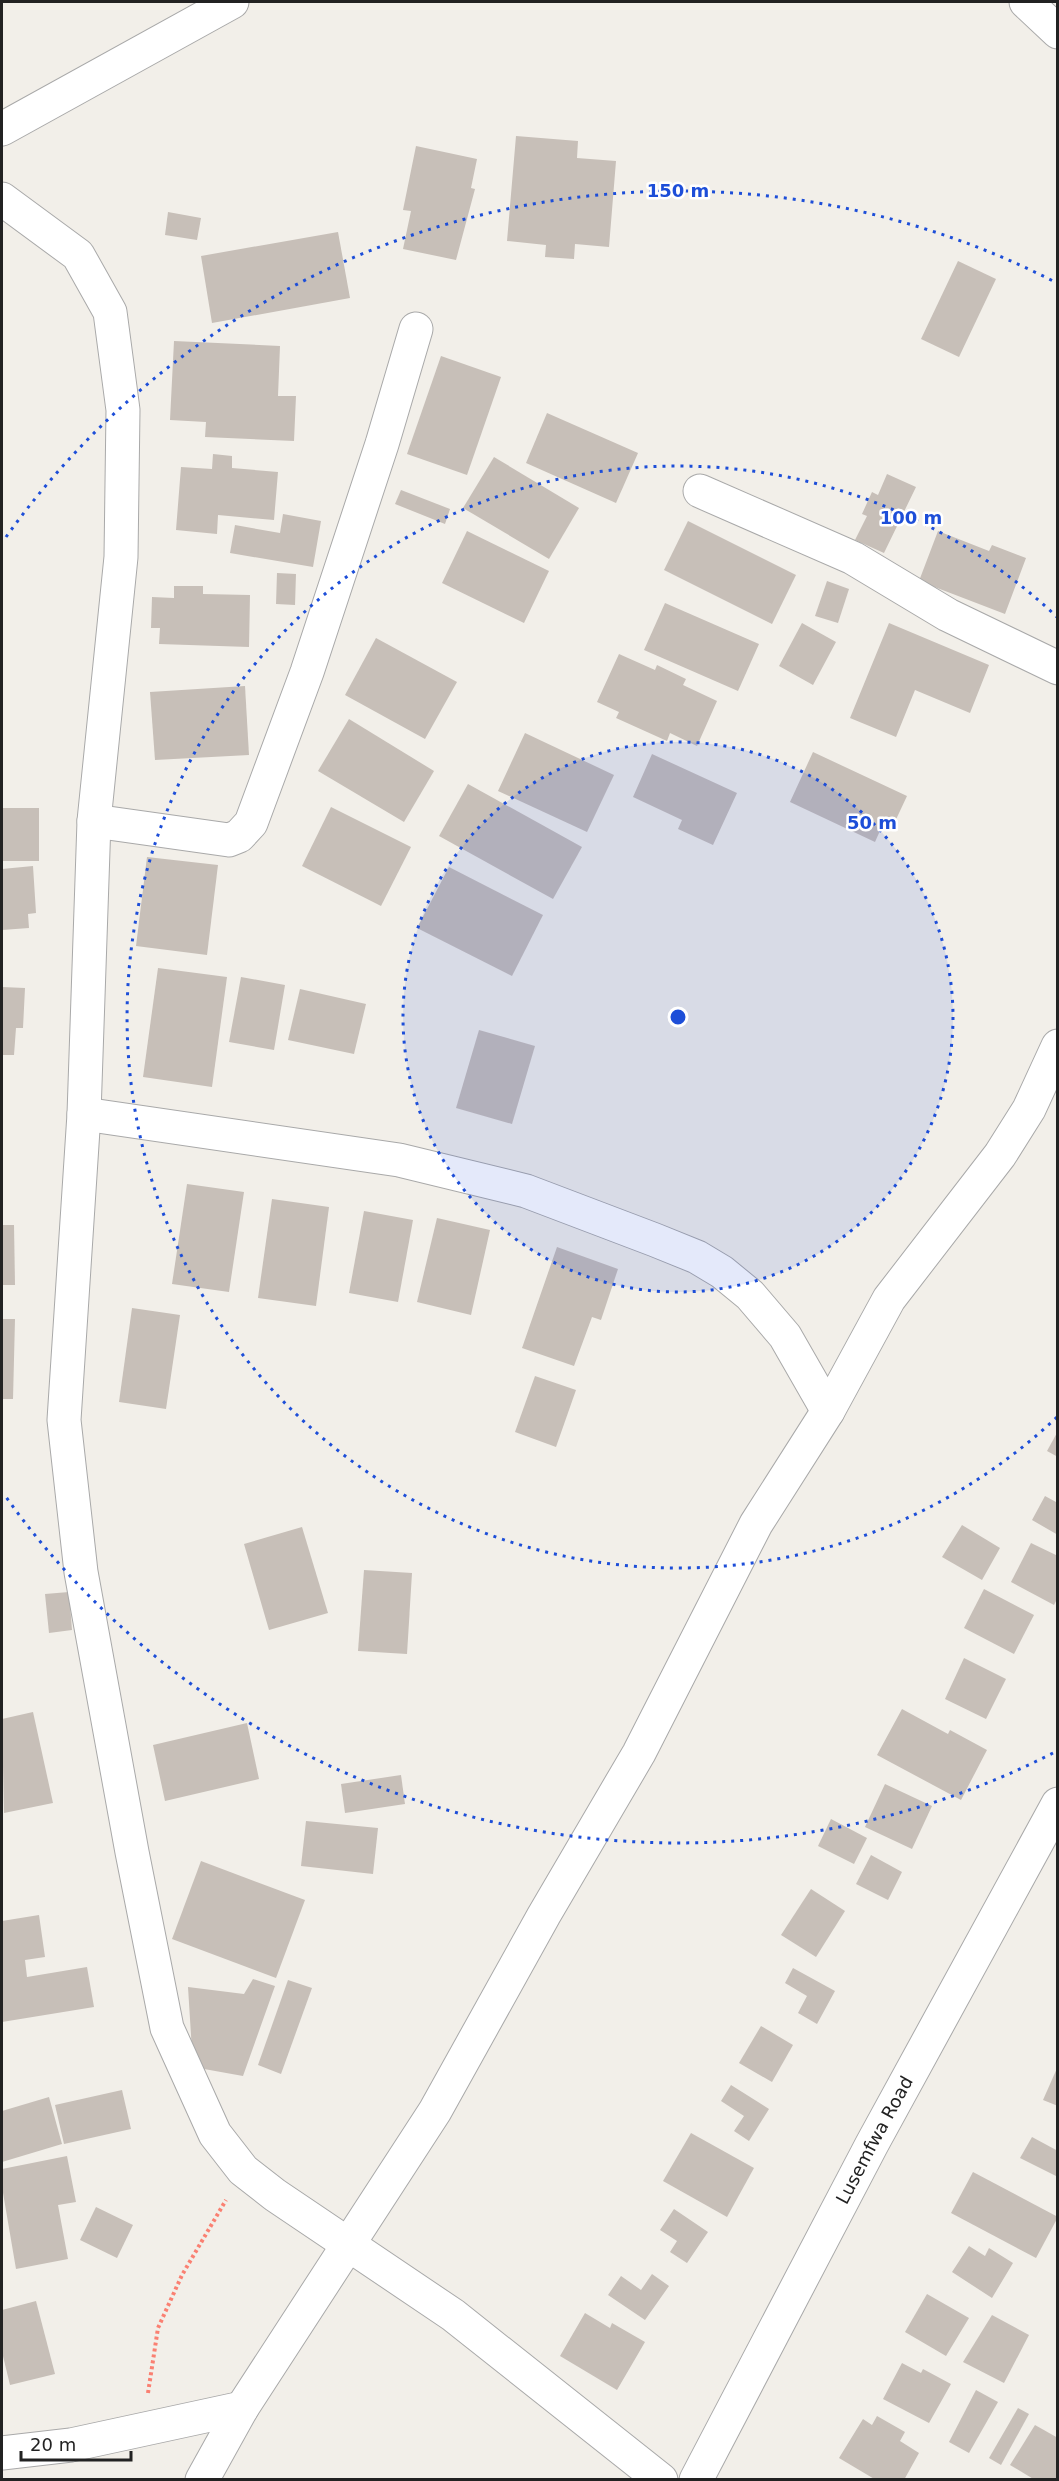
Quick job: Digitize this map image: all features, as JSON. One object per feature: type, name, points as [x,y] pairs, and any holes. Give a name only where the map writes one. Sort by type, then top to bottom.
[{"type":"street","points":[[2,129],[232,2]]},
{"type":"street","points":[[1026,2],[1058,32]]},
{"type":"street","points":[[2,200],[78,255],[110,312],[123,410],[121,557],[94,821],[84,1114],[64,1420],[81,1572],[167,2028],[215,2134],[243,2170],[275,2195],[453,2315],[661,2480]]},
{"type":"street","points":[[94,821],[229,840],[239,836],[251,823],[307,672],[382,444],[416,329]]},
{"type":"street","points":[[699,491],[853,558],[948,615],[1058,668]]},
{"type":"street","points":[[202,2480],[242,2408],[347,2243],[435,2111],[544,1915],[639,1753],[756,1524],[828,1411],[889,1299],[1000,1155],[1029,1109],[1058,1046]]},
{"type":"street","points":[[84,1114],[399,1160],[526,1191],[655,1240],[697,1257],[722,1272],[750,1295],[785,1336],[828,1411]]},
{"type":"street","name":"Lusemfwa Road","points":[[696,2480],[872,2144],[1058,1804]]},
{"type":"street","points":[[2,2452],[70,2445],[242,2408]]},
{"type":"path","points":[[142,2430],[158,2328],[182,2275],[243,2170]]},
{"type":"building","points":[[516,136],[578,141],[577,158],[616,161],[609,247],[575,244],[574,259],[545,257],[546,245],[507,241]]},
{"type":"building","points":[[416,146],[477,159],[471,188],[475,189],[456,260],[403,249],[411,211],[403,210]]},
{"type":"building","points":[[168,212],[201,218],[197,240],[165,235]]},
{"type":"building","points":[[338,232],[350,298],[212,323],[201,256]]},
{"type":"building","points":[[958,261],[996,279],[959,357],[921,339]]},
{"type":"building","points":[[174,341],[280,346],[278,396],[296,396],[294,441],[205,437],[206,422],[170,420]]},
{"type":"building","points":[[441,356],[501,377],[467,475],[407,454]]},
{"type":"building","points":[[547,413],[638,453],[616,503],[526,463]]},
{"type":"building","points":[[213,454],[232,456],[232,468],[278,472],[274,520],[218,515],[217,534],[176,530],[181,467],[212,469]]},
{"type":"building","points":[[494,457],[579,508],[549,559],[463,508]]},
{"type":"building","points":[[887,474],[916,487],[884,553],[855,540],[867,516],[862,514],[872,492],[878,495]]},
{"type":"building","points":[[401,490],[450,509],[445,524],[395,504]]},
{"type":"building","points":[[283,514],[321,521],[313,567],[230,553],[235,525],[280,533]]},
{"type":"building","points":[[688,521],[796,575],[772,624],[664,570]]},
{"type":"building","points":[[467,531],[549,571],[524,623],[442,583]]},
{"type":"building","points":[[938,531],[989,551],[992,545],[1026,558],[1005,614],[919,581]]},
{"type":"building","points":[[277,573],[296,574],[295,605],[276,604]]},
{"type":"building","points":[[827,581],[849,589],[838,623],[815,616]]},
{"type":"building","points":[[174,586],[203,586],[203,594],[250,595],[249,647],[159,644],[160,628],[151,628],[152,597],[174,598]]},
{"type":"building","points":[[665,603],[759,644],[738,691],[644,650]]},
{"type":"building","points":[[802,623],[836,642],[813,685],[779,666]]},
{"type":"building","points":[[889,623],[989,665],[970,713],[915,690],[896,737],[850,718]]},
{"type":"building","points":[[376,638],[457,682],[425,739],[345,695]]},
{"type":"building","points":[[619,654],[655,670],[657,665],[686,679],[683,685],[717,701],[697,746],[670,733],[667,741],[616,718],[619,712],[597,702]]},
{"type":"building","points":[[245,686],[249,755],[155,760],[150,692]]},
{"type":"building","points":[[349,719],[434,771],[404,822],[318,771]]},
{"type":"building","points":[[525,733],[614,775],[587,832],[498,791]]},
{"type":"building","points":[[813,752],[907,796],[892,828],[883,824],[875,842],[790,802]]},
{"type":"building","points":[[652,754],[737,793],[713,845],[678,829],[682,820],[633,797]]},
{"type":"building","points":[[468,784],[582,847],[553,899],[439,836]]},
{"type":"building","points":[[331,807],[411,847],[381,906],[302,866]]},
{"type":"building","points":[[2,808],[39,808],[39,861],[2,861]]},
{"type":"building","points":[[147,857],[218,865],[207,955],[136,946]]},
{"type":"building","points":[[33,866],[36,913],[28,914],[29,928],[2,930],[2,869]]},
{"type":"building","points":[[449,867],[543,915],[512,976],[417,928]]},
{"type":"building","points":[[158,968],[227,977],[212,1087],[143,1077]]},
{"type":"building","points":[[241,977],[285,985],[274,1050],[229,1042]]},
{"type":"building","points":[[2,987],[25,988],[23,1028],[16,1028],[14,1055],[2,1055]]},
{"type":"building","points":[[300,989],[366,1004],[354,1054],[288,1040]]},
{"type":"building","points":[[479,1030],[535,1046],[512,1124],[456,1108]]},
{"type":"building","points":[[187,1184],[244,1192],[229,1292],[172,1284]]},
{"type":"building","points":[[272,1199],[329,1207],[316,1306],[258,1298]]},
{"type":"building","points":[[364,1211],[413,1220],[398,1302],[349,1293]]},
{"type":"building","points":[[437,1218],[490,1230],[471,1315],[417,1302]]},
{"type":"building","points":[[2,1225],[14,1225],[15,1285],[2,1285]]},
{"type":"building","points":[[557,1247],[618,1269],[601,1320],[592,1317],[574,1366],[522,1348]]},
{"type":"building","points":[[132,1308],[180,1315],[166,1409],[119,1402]]},
{"type":"building","points":[[2,1319],[15,1319],[13,1399],[2,1399]]},
{"type":"building","points":[[535,1376],[576,1390],[556,1447],[515,1432]]},
{"type":"building","points":[[1058,1431],[1058,1457],[1047,1451]]},
{"type":"building","points":[[1045,1496],[1056,1502],[1058,1498],[1058,1535],[1032,1520]]},
{"type":"building","points":[[962,1525],[1000,1548],[982,1580],[942,1557]]},
{"type":"building","points":[[302,1527],[328,1613],[269,1630],[244,1544]]},
{"type":"building","points":[[1031,1543],[1058,1556],[1058,1597],[1054,1605],[1011,1582]]},
{"type":"building","points":[[364,1570],[412,1573],[407,1654],[358,1651]]},
{"type":"building","points":[[984,1589],[1034,1615],[1014,1654],[964,1628]]},
{"type":"building","points":[[69,1592],[72,1630],[49,1633],[45,1594]]},
{"type":"building","points":[[964,1658],[1006,1679],[986,1719],[945,1699]]},
{"type":"building","points":[[902,1709],[948,1734],[950,1730],[987,1750],[961,1800],[877,1755]]},
{"type":"building","points":[[33,1712],[53,1803],[4,1813],[2,1719]]},
{"type":"building","points":[[247,1723],[259,1779],[165,1801],[153,1745]]},
{"type":"building","points":[[401,1775],[405,1804],[345,1813],[341,1784]]},
{"type":"building","points":[[885,1784],[932,1806],[912,1849],[865,1827]]},
{"type":"building","points":[[831,1819],[867,1838],[854,1864],[818,1846]]},
{"type":"building","points":[[306,1821],[378,1828],[373,1874],[301,1866]]},
{"type":"building","points":[[871,1855],[902,1872],[888,1900],[856,1884]]},
{"type":"building","points":[[201,1861],[305,1900],[276,1978],[172,1939]]},
{"type":"building","points":[[811,1889],[845,1911],[816,1957],[781,1935]]},
{"type":"building","points":[[39,1915],[45,1957],[25,1960],[27,1977],[87,1967],[94,2007],[2,2022],[2,1921]]},
{"type":"building","points":[[793,1968],[835,1991],[817,2024],[798,2013],[807,1996],[785,1983]]},
{"type":"building","points":[[253,1979],[275,1986],[243,2076],[193,2067],[188,1987],[244,1994]]},
{"type":"building","points":[[288,1980],[312,1988],[281,2074],[258,2065]]},
{"type":"building","points":[[761,2026],[793,2045],[772,2082],[739,2063]]},
{"type":"building","points":[[1058,2066],[1058,2106],[1043,2100]]},
{"type":"building","points":[[731,2085],[769,2109],[749,2141],[734,2131],[744,2116],[721,2101]]},
{"type":"building","points":[[122,2090],[131,2129],[64,2144],[55,2105]]},
{"type":"building","points":[[49,2097],[62,2144],[2,2162],[2,2111]]},
{"type":"building","points":[[691,2133],[754,2168],[727,2217],[663,2181]]},
{"type":"building","points":[[1032,2137],[1058,2151],[1058,2177],[1020,2158]]},
{"type":"building","points":[[67,2156],[76,2202],[58,2205],[68,2259],[16,2269],[2,2187],[2,2169]]},
{"type":"building","points":[[973,2172],[1058,2217],[1036,2258],[951,2213]]},
{"type":"building","points":[[96,2207],[133,2225],[117,2258],[80,2240]]},
{"type":"building","points":[[674,2209],[708,2232],[687,2263],[670,2252],[677,2241],[660,2230]]},
{"type":"building","points":[[969,2246],[985,2256],[989,2248],[1013,2263],[992,2298],[952,2272]]},
{"type":"building","points":[[652,2274],[669,2286],[645,2320],[608,2295],[621,2276],[641,2290]]},
{"type":"building","points":[[927,2294],[969,2318],[946,2356],[905,2332]]},
{"type":"building","points":[[36,2301],[55,2374],[10,2385],[2,2352],[2,2310]]},
{"type":"building","points":[[585,2313],[610,2328],[612,2323],[645,2342],[617,2390],[560,2356]]},
{"type":"building","points":[[992,2315],[1029,2335],[1004,2383],[963,2362]]},
{"type":"building","points":[[902,2363],[921,2373],[923,2369],[951,2384],[929,2423],[883,2399]]},
{"type":"building","points":[[976,2390],[998,2402],[969,2453],[949,2442]]},
{"type":"building","points":[[1018,2408],[1029,2414],[1001,2465],[989,2458]]},
{"type":"building","points":[[877,2416],[905,2432],[900,2441],[919,2453],[904,2480],[876,2480],[839,2458],[863,2419],[872,2425]]},
{"type":"building","points":[[1035,2425],[1058,2438],[1058,2480],[1035,2480],[1010,2465]]}]
